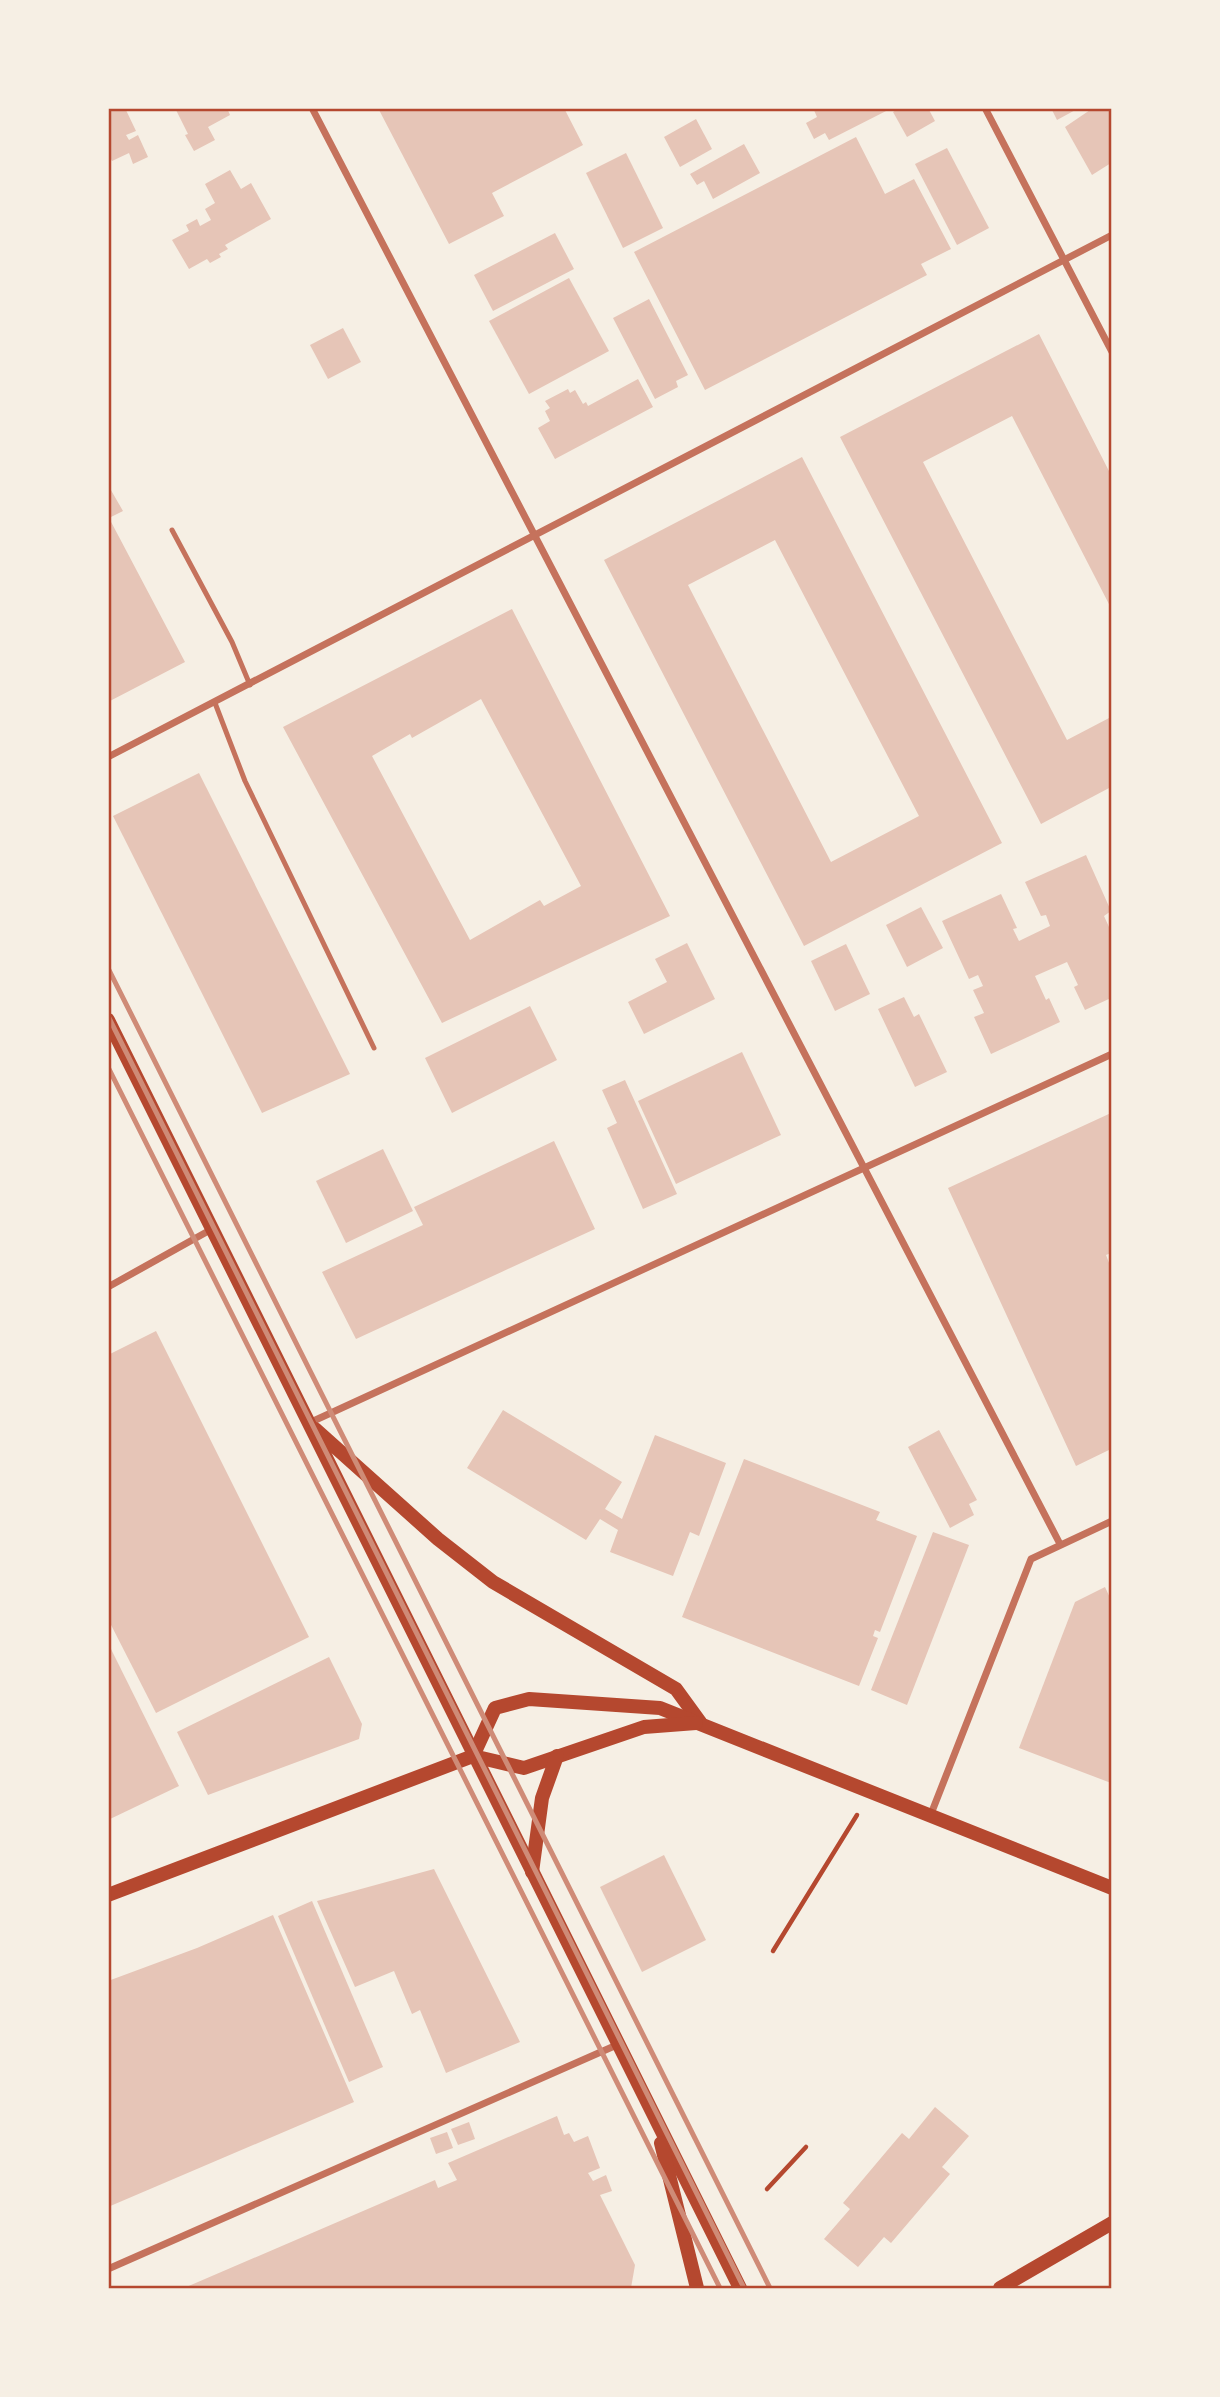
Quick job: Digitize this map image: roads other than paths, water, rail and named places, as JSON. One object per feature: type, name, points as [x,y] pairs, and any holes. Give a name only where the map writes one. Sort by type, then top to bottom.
[{"type":"main road","points":[[108,1020],[740,2288]]},
{"type":"main road","points":[[309,1423],[438,1539],[493,1582],[676,1689],[701,1723]]},
{"type":"main road","points":[[473,1756],[495,1708],[528,1699],[660,1708],[1111,1888]]},
{"type":"main road","points":[[108,1895],[473,1756],[524,1768],[644,1727],[701,1723]]},
{"type":"main road","points":[[532,1872],[542,1798],[557,1756]]},
{"type":"main road","points":[[653,2115],[697,2288]]},
{"type":"main road","points":[[1000,2288],[1111,2223]]},
{"type":"street","points":[[312,108],[1060,1545]]},
{"type":"street","points":[[985,108],[1111,352]]},
{"type":"street","points":[[108,757],[1111,235]]},
{"type":"street","points":[[309,1423],[1111,1054]]},
{"type":"street","points":[[108,1287],[212,1228]]},
{"type":"street","points":[[931,1814],[1031,1559],[1111,1521]]},
{"type":"street","points":[[108,2269],[618,2044]]},
{"type":"lane","points":[[172,530],[232,642],[250,685]]},
{"type":"lane","points":[[215,703],[245,781],[374,1048]]},
{"type":"railway","points":[[108,968],[770,2288]]},
{"type":"railway","points":[[108,1016],[744,2288]]},
{"type":"railway","points":[[108,1067],[720,2288]]}]
